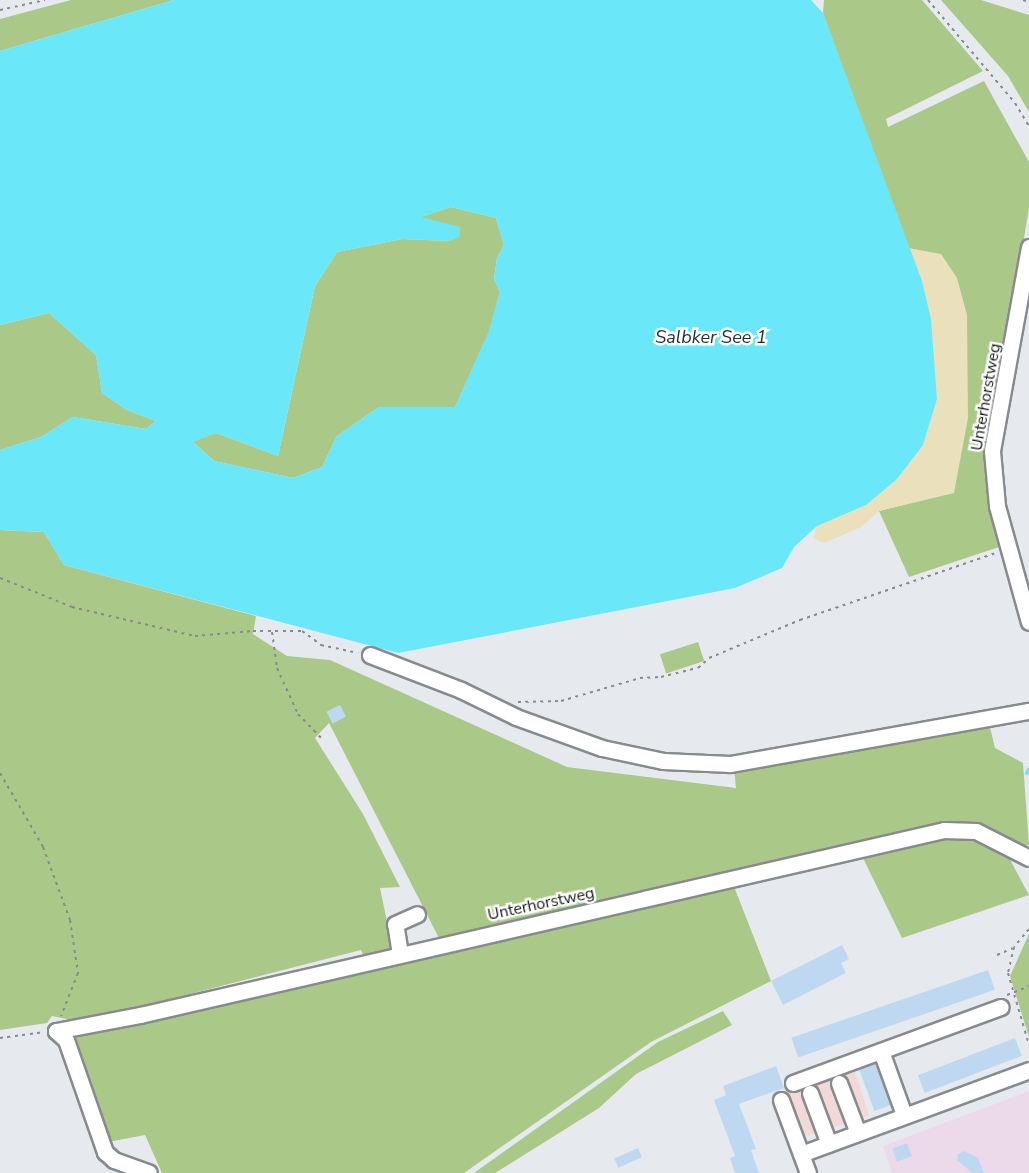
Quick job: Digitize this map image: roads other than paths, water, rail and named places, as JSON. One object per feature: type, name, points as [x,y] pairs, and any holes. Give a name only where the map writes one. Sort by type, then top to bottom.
[{"type":"street","name":"Unterhorstweg","points":[[1029,247],[992,451],[997,506],[1029,622]]},
{"type":"street","points":[[370,655],[461,690],[516,717],[602,748],[663,761],[730,764],[1029,711]]},
{"type":"street","name":"Unterhorstweg","points":[[149,1173],[114,1160],[105,1152],[66,1040],[56,1031],[140,1015],[944,830],[976,831],[1029,858]]},
{"type":"street","points":[[400,954],[395,924],[417,914]]},
{"type":"street","points":[[793,1083],[1001,1007]]},
{"type":"street","points":[[881,1051],[904,1115]]},
{"type":"street","points":[[801,1154],[1029,1070]]},
{"type":"street","points":[[839,1083],[858,1133]]},
{"type":"street","points":[[810,1093],[829,1144]]},
{"type":"street","points":[[781,1100],[808,1173]]},
{"type":"water","name":"Salbker See 1","points":[[174,0],[811,0],[823,13],[922,281],[931,319],[937,399],[923,445],[897,479],[866,505],[817,526],[794,547],[782,568],[735,588],[398,653],[64,565],[44,532],[0,530],[0,450],[41,437],[73,417],[146,429],[156,421],[127,410],[102,393],[96,355],[49,313],[0,325],[0,51]],"holes":[[[451,207],[496,218],[504,245],[497,258],[494,279],[500,292],[489,331],[455,407],[379,407],[337,436],[322,467],[293,478],[214,461],[193,442],[216,433],[278,456],[315,286],[337,252],[402,239],[450,241],[460,236],[460,227],[421,217]]]},
{"type":"waterway","points":[[1027,773],[1029,769]]}]
